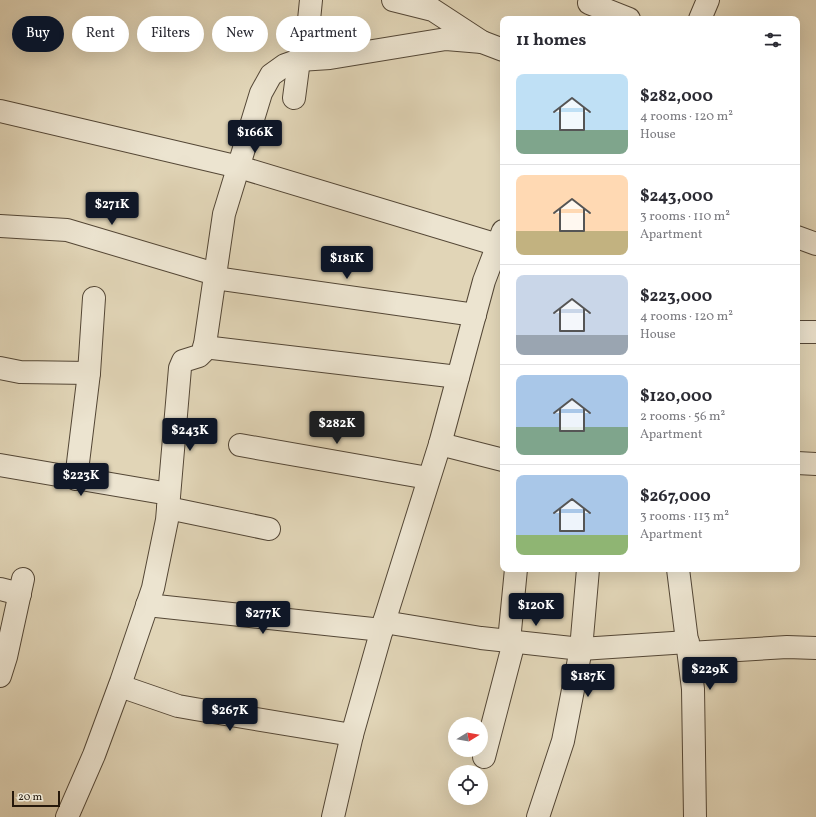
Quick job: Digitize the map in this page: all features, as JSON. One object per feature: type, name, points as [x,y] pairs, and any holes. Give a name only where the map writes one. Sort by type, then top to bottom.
[{"type":"street","points":[[294,98],[300,60],[308,30],[311,0]]},
{"type":"street","points":[[393,0],[433,10],[482,42],[500,49]]},
{"type":"street","points":[[701,16],[708,0]]},
{"type":"street","points":[[588,7],[619,16]]},
{"type":"street","points":[[67,817],[94,755],[120,686],[153,588],[168,501],[180,368],[184,361],[199,356],[204,351],[224,214],[261,93],[271,75],[285,64],[300,60],[330,58],[446,39],[482,42]]},
{"type":"street","points":[[0,111],[239,167],[500,238],[484,281],[440,444],[428,478],[383,626],[352,734],[333,817]]},
{"type":"street","points":[[0,226],[67,230],[215,276],[475,315]]},
{"type":"street","points":[[800,239],[816,244]]},
{"type":"street","points":[[76,478],[89,373],[94,298]]},
{"type":"street","points":[[800,332],[816,332]]},
{"type":"street","points":[[204,347],[458,377]]},
{"type":"street","points":[[0,368],[20,372],[89,373]]},
{"type":"street","points":[[440,444],[500,459]]},
{"type":"street","points":[[240,445],[428,478]]},
{"type":"street","points":[[800,463],[816,464]]},
{"type":"street","points":[[0,465],[76,478],[168,501],[269,529]]},
{"type":"street","points":[[488,740],[512,641],[516,572]]},
{"type":"street","points":[[538,817],[562,741],[581,649],[588,572]]},
{"type":"street","points":[[678,572],[693,689],[695,817]]},
{"type":"street","points":[[0,676],[6,657],[14,587]]},
{"type":"street","points":[[147,605],[369,630],[383,626],[581,649],[816,648]]},
{"type":"street","points":[[120,686],[178,706],[352,734]]}]
